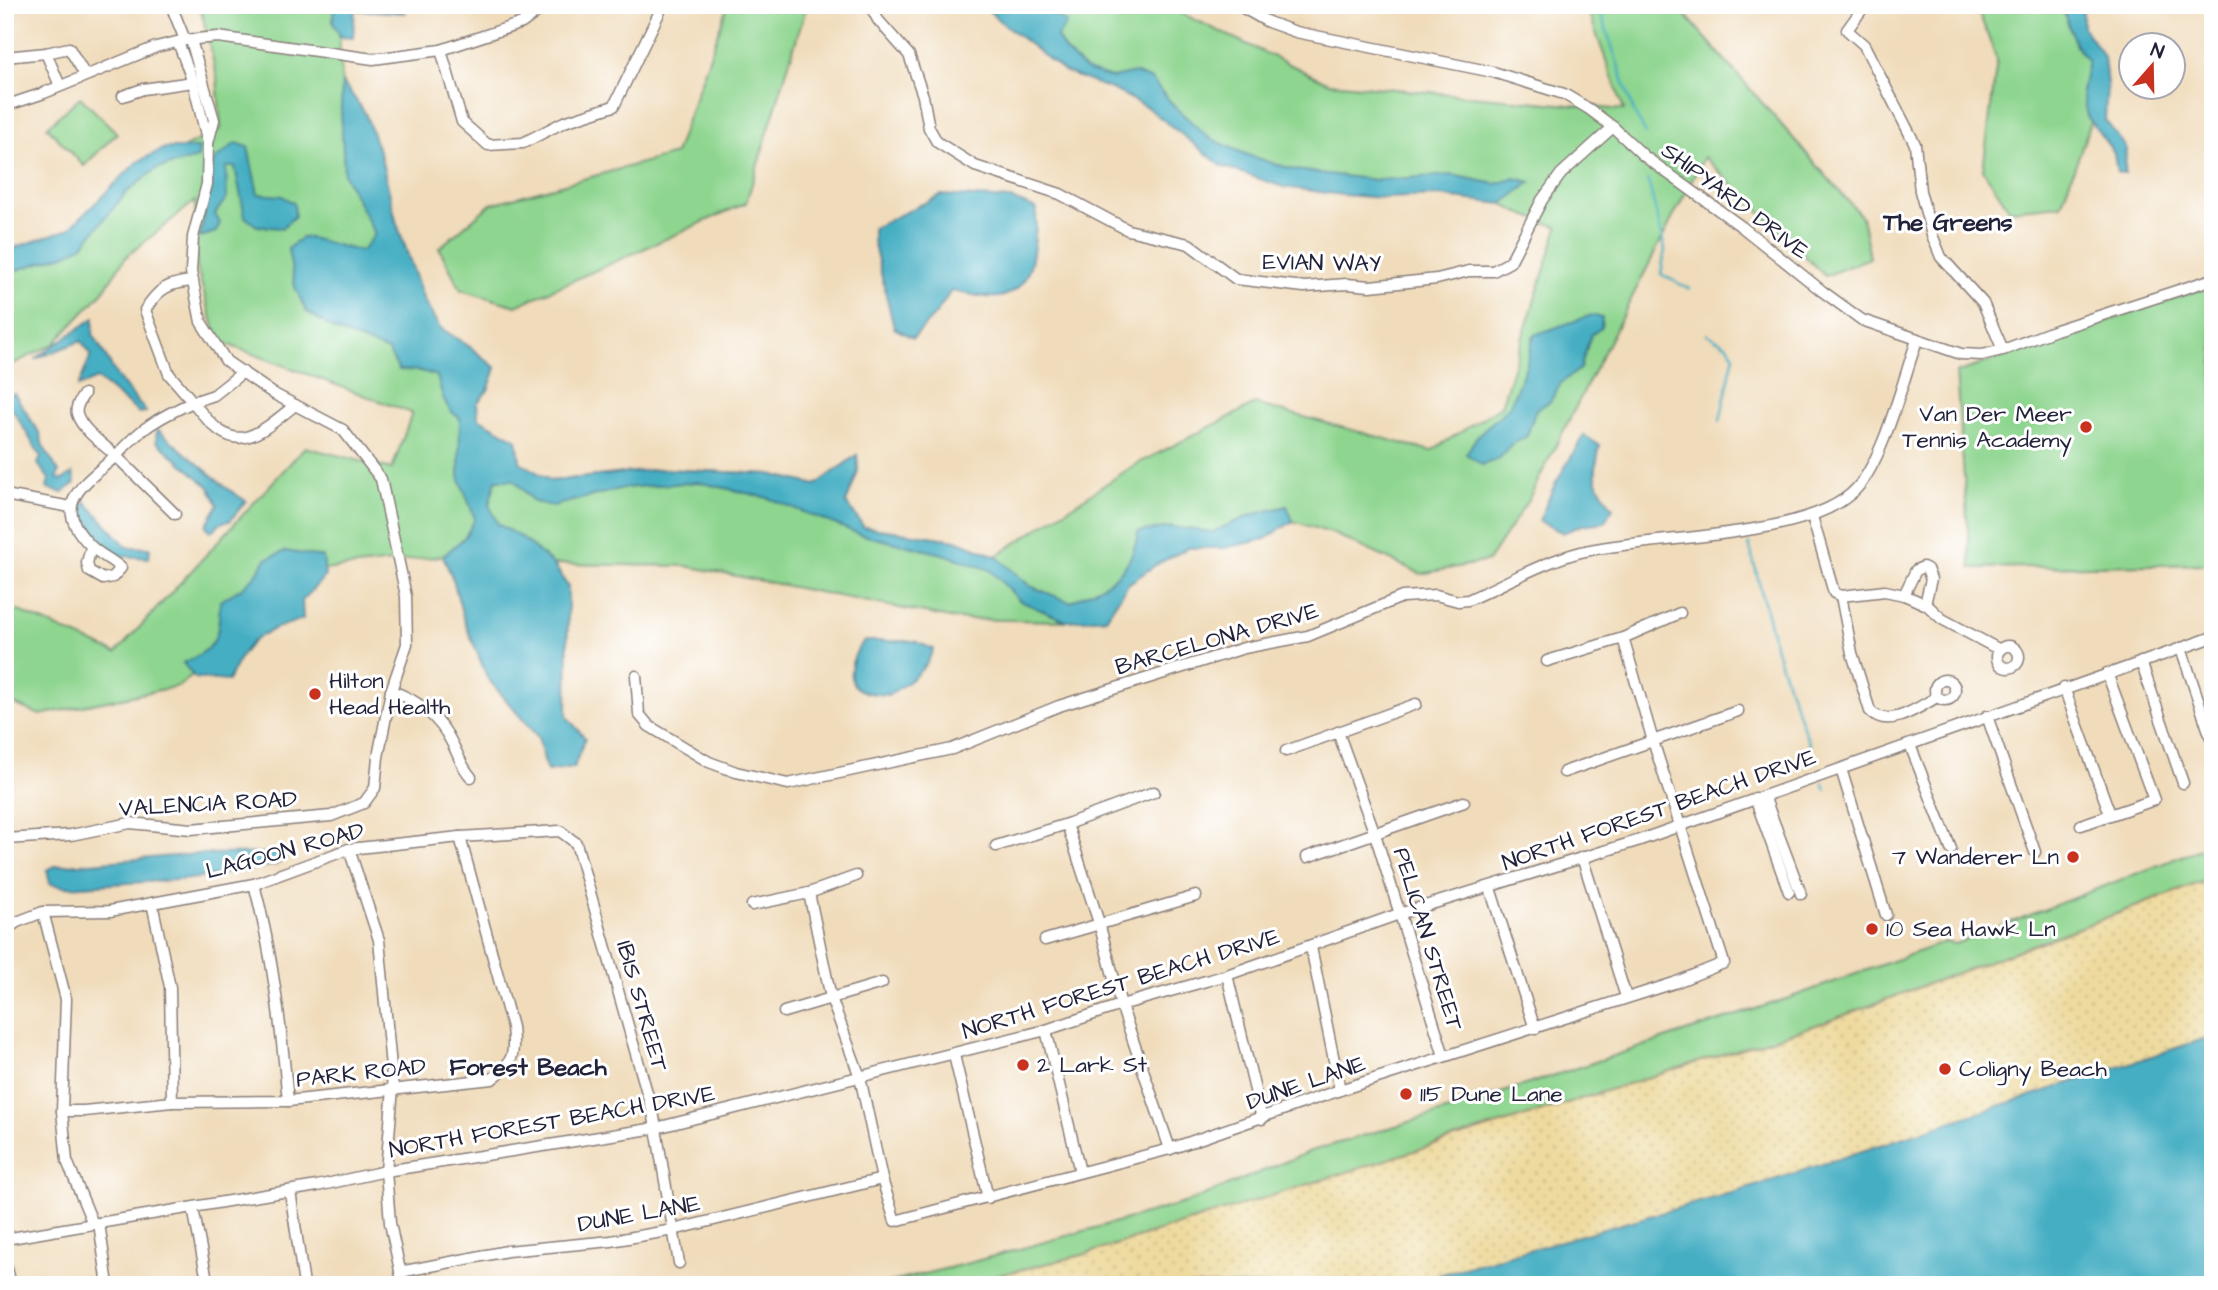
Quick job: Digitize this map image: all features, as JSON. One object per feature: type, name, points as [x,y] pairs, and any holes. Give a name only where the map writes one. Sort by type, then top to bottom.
[{"type":"street","points":[[171,5],[185,41]]},
{"type":"street","points":[[5,106],[156,47],[185,41],[231,38],[373,60],[441,50],[522,23],[546,5]]},
{"type":"street","points":[[441,50],[462,122],[488,145],[523,143],[564,122],[614,106],[663,5]]},
{"type":"street","name":"EVIAN WAY","points":[[870,5],[878,20],[909,55],[923,96],[929,128],[937,142],[975,166],[1060,194],[1128,230],[1189,244],[1236,279],[1304,286],[1370,286],[1437,279],[1469,271],[1493,271],[1510,262],[1542,200],[1561,174],[1613,127]]},
{"type":"street","name":"SHIPYARD DRIVE","points":[[1238,5],[1268,22],[1296,32],[1493,72],[1564,94],[1613,127],[1644,156],[1742,227],[1862,320],[1961,354],[1982,355],[2003,350],[2213,279]]},
{"type":"street","points":[[1865,5],[1847,30],[1864,45],[1916,144],[1920,191],[1941,257],[1983,303],[2003,350]]},
{"type":"street","name":"VALENCIA ROAD","points":[[185,41],[208,144]]},
{"type":"street","name":"VALENCIA ROAD","points":[[5,839],[71,835],[130,823],[191,829],[331,817],[364,803],[375,789],[378,757],[391,691],[407,644],[406,596],[381,479],[343,430],[274,394],[226,361],[201,322],[193,281],[193,237],[206,184],[208,144],[214,120],[185,41]]},
{"type":"street","points":[[5,57],[69,48],[85,75]]},
{"type":"street","points":[[46,53],[60,86]]},
{"type":"street","points":[[123,96],[143,89],[193,82]]},
{"type":"street","points":[[193,281],[167,286],[155,294],[145,310],[169,374],[206,420],[233,439],[247,439],[268,427],[295,405]]},
{"type":"street","name":"BARCELONA DRIVE","points":[[636,676],[639,714],[649,726],[709,762],[736,772],[788,784],[952,749],[1059,706],[1244,648],[1308,636],[1402,597],[1436,595],[1458,601],[1468,600],[1554,561],[1581,552],[1781,524],[1812,516],[1842,501],[1866,477],[1877,454],[1917,340]]},
{"type":"street","points":[[91,547],[70,514],[71,502],[86,482],[116,456],[134,435],[158,418],[214,395],[243,372]]},
{"type":"street","points":[[84,394],[78,403],[77,414],[85,426],[175,514]]},
{"type":"street","points":[[5,495],[71,506]]},
{"type":"street","points":[[1812,516],[1834,593],[1841,596],[1885,591],[1904,595],[1925,604],[1942,620],[2000,650]]},
{"type":"street","points":[[1904,595],[1916,570],[1923,567],[1927,569],[1931,579],[1925,604]]},
{"type":"street","points":[[1841,596],[1852,653],[1870,711],[1874,716],[1901,716],[1937,697]]},
{"type":"street","points":[[1547,661],[1623,638],[1680,613]]},
{"type":"street","name":"NORTH FOREST BEACH DRIVE","points":[[5,1239],[290,1191],[386,1171],[656,1128],[1046,1030],[1121,1005],[1227,975],[1399,914],[1490,888],[1681,825],[2213,637]]},
{"type":"street","points":[[1623,638],[1681,825]]},
{"type":"street","points":[[2181,648],[2213,744]]},
{"type":"street","points":[[2141,662],[2183,783]]},
{"type":"street","points":[[2081,825],[2154,800],[2107,673]]},
{"type":"street","points":[[2064,688],[2110,814]]},
{"type":"street","points":[[391,691],[409,697],[436,719],[452,743],[461,767],[471,777]]},
{"type":"street","points":[[1286,751],[1416,704]]},
{"type":"street","points":[[1564,772],[1738,711]]},
{"type":"street","points":[[1987,716],[2035,852]]},
{"type":"street","name":"PELICAN STREET","points":[[1338,732],[1375,834],[1444,1056]]},
{"type":"street","points":[[1910,745],[1951,849]]},
{"type":"street","points":[[1841,769],[1886,915]]},
{"type":"street","points":[[996,846],[1067,824],[1154,792]]},
{"type":"street","points":[[1760,797],[1789,892]]},
{"type":"street","points":[[1760,797],[1801,894]]},
{"type":"street","name":"PELICAN STREET","points":[[1307,857],[1464,802]]},
{"type":"street","points":[[1067,824],[1099,923],[1121,1005],[1170,1149]]},
{"type":"street","name":"DUNE LANE","points":[[400,1272],[507,1251],[611,1241],[673,1230],[882,1179],[895,1221],[1170,1149],[1340,1090],[1674,983],[1724,963],[1681,825]]},
{"type":"street","name":"LAGOON ROAD","points":[[5,930],[43,912],[110,911],[254,884],[349,849],[460,837],[560,831],[576,843]]},
{"type":"street","name":"PARK ROAD","points":[[62,1111],[172,1102],[288,1101],[492,1079],[506,1068],[514,1051],[512,1027],[460,837]]},
{"type":"street","name":"IBIS STREET","points":[[576,843],[656,1128],[679,1263]]},
{"type":"street","points":[[349,849],[379,940],[393,1088],[386,1171],[390,1223],[403,1285]]},
{"type":"street","points":[[1582,857],[1626,997]]},
{"type":"street","points":[[752,905],[809,893],[856,876]]},
{"type":"street","points":[[254,884],[268,940],[288,1101]]},
{"type":"street","points":[[1490,888],[1535,1029]]},
{"type":"street","points":[[809,893],[831,998],[860,1077],[882,1179]]},
{"type":"street","points":[[1045,940],[1196,896]]},
{"type":"street","points":[[152,903],[170,987],[172,1102]]},
{"type":"street","points":[[43,912],[66,999],[62,1111],[67,1161],[96,1224],[108,1285]]},
{"type":"street","points":[[1311,947],[1340,1090]]},
{"type":"street","points":[[1227,975],[1262,1119]]},
{"type":"street","points":[[784,1012],[882,983]]},
{"type":"street","points":[[1046,1030],[1080,1172]]},
{"type":"street","points":[[954,1055],[988,1198]]},
{"type":"street","points":[[290,1191],[304,1285]]},
{"type":"street","points":[[193,1208],[208,1285]]},
{"type":"street","points":[[5,1260],[11,1285]]},
{"type":"green space","points":[[200,5],[337,5],[342,81],[365,113],[380,154],[396,221],[424,301],[439,327],[496,368],[488,390],[477,403],[478,418],[517,440],[520,462],[551,481],[662,469],[770,474],[816,485],[857,455],[858,471],[846,503],[863,527],[956,540],[996,556],[1133,466],[1255,404],[1431,451],[1501,406],[1558,227],[1517,212],[1480,191],[1308,188],[1216,155],[1132,87],[1082,76],[1000,5],[1164,5],[1329,83],[1624,110],[1586,5],[1682,5],[1682,11],[1862,217],[1870,258],[1825,276],[1704,157],[1527,502],[1488,561],[1421,574],[1334,534],[1293,521],[1265,539],[1224,548],[1188,548],[1157,564],[1128,584],[1106,618],[1066,621],[955,619],[686,566],[554,564],[568,587],[567,717],[585,738],[574,767],[547,771],[538,737],[488,679],[464,620],[453,579],[443,556],[314,571],[179,686],[40,715],[5,700],[5,605],[116,653],[305,447],[392,469],[412,413],[218,341],[197,269],[195,201],[126,257],[101,294],[54,344],[5,368],[5,272],[73,245],[110,199],[166,156],[221,129],[217,77]]},
{"type":"green space","points":[[728,5],[807,5],[746,203],[516,306],[461,290],[439,248],[491,204],[675,154]]},
{"type":"green space","points":[[1976,5],[2067,5],[2101,94],[2061,205],[2010,210],[1983,170],[1997,60]]},
{"type":"green space","points":[[80,97],[117,133],[84,166],[47,127]]},
{"type":"green space","name":"Van Der Meer Tennis Academy","points":[[2213,285],[2213,564],[1971,568],[1956,373]]},
{"type":"green space","points":[[2213,844],[2213,878],[1826,1022],[1083,1255],[957,1285],[879,1285],[969,1263],[1188,1202],[1311,1151],[1443,1112],[1789,998],[1945,942],[1955,944]]},
{"type":"sand","name":"Coligny Beach","points":[[2213,878],[2213,1116],[1739,1285],[957,1285],[1083,1255],[1826,1022]]},
{"type":"water","points":[[334,5],[386,5],[406,13],[355,10],[353,38],[341,37],[333,23]]},
{"type":"water","points":[[984,5],[1027,6],[1057,16],[1067,23],[1057,37],[1066,52],[1086,70],[1112,78],[1135,73],[1152,80],[1175,107],[1209,138],[1250,156],[1295,170],[1376,180],[1452,175],[1496,184],[1515,178],[1531,182],[1502,204],[1438,196],[1384,198],[1343,195],[1283,187],[1222,166],[1148,108],[1116,91],[1065,72],[996,18]]},
{"type":"water","points":[[2061,5],[2083,5],[2083,27],[2104,57],[2107,85],[2105,120],[2126,147],[2125,173],[2117,172],[2114,153],[2087,116],[2082,92],[2088,60],[2076,46]]},
{"type":"water","points":[[342,81],[365,113],[380,154],[396,221],[424,301],[439,327],[496,368],[488,390],[477,403],[478,418],[517,440],[520,462],[551,481],[662,469],[770,474],[816,485],[857,455],[858,471],[846,503],[864,527],[956,540],[996,556],[1030,586],[1070,602],[1105,584],[1123,569],[1135,547],[1138,532],[1171,527],[1213,532],[1251,515],[1287,506],[1293,521],[1265,539],[1224,548],[1188,548],[1157,564],[1128,584],[1106,618],[1066,621],[1020,601],[990,570],[947,555],[862,535],[768,498],[698,482],[624,488],[553,506],[534,502],[514,480],[496,480],[489,505],[498,524],[522,538],[553,564],[568,587],[567,717],[585,738],[574,767],[547,771],[538,737],[488,679],[464,620],[453,579],[443,556],[465,537],[475,519],[459,477],[460,418],[447,405],[437,376],[421,371],[399,370],[388,351],[335,330],[306,311],[295,287],[288,249],[302,237],[362,251],[375,234],[344,175]]},
{"type":"water","points":[[236,143],[248,147],[258,194],[282,196],[294,203],[295,216],[282,228],[257,226],[245,217],[235,167],[226,167],[227,197],[215,214],[220,223],[216,232],[200,237],[212,162]]},
{"type":"water","points":[[165,148],[199,148],[198,158],[156,169],[126,193],[83,245],[67,254],[14,271],[5,279],[5,251],[69,229],[137,162]]},
{"type":"water","points":[[941,195],[1011,199],[1037,209],[1032,261],[1021,284],[1012,292],[999,297],[982,297],[951,291],[935,315],[913,338],[894,328],[873,240],[873,228]]},
{"type":"water","points":[[1592,315],[1602,318],[1601,328],[1591,335],[1580,369],[1561,383],[1550,402],[1536,409],[1527,436],[1511,445],[1499,459],[1482,465],[1466,454],[1478,435],[1509,407],[1525,369],[1534,335]]},
{"type":"water","points":[[94,318],[93,334],[118,378],[146,412],[139,413],[97,379],[78,387],[91,355],[81,341],[35,359]]},
{"type":"water","points":[[14,393],[40,434],[43,446],[59,472],[57,478],[62,480],[73,473],[75,483],[62,493],[47,488],[49,479],[38,464],[41,457],[13,410],[5,408],[6,397]]},
{"type":"water","points":[[157,429],[246,501],[230,521],[223,522],[210,532],[206,525],[218,505],[210,488],[156,441]]},
{"type":"water","points":[[1584,435],[1600,446],[1596,479],[1613,508],[1604,522],[1582,525],[1563,533],[1539,521],[1554,486]]},
{"type":"water","points":[[85,501],[127,547],[150,548],[149,558],[121,556],[104,546],[79,507]]},
{"type":"water","points":[[285,551],[323,557],[325,576],[302,601],[303,619],[256,639],[242,654],[228,681],[195,678],[183,663],[204,652],[214,640],[220,601],[243,587],[256,575],[266,559]]},
{"type":"water","points":[[865,641],[915,641],[933,649],[926,664],[909,681],[888,695],[875,694],[856,687],[851,676],[855,656]]},
{"type":"water","points":[[287,853],[284,860],[275,865],[191,879],[66,887],[50,884],[47,870],[55,866],[197,854]]},
{"type":"water","points":[[2213,1036],[2213,1285],[1403,1285],[1746,1189]]},
{"type":"waterway","points":[[1598,5],[1634,112],[1646,134]]},
{"type":"waterway","points":[[1648,180],[1665,249],[1661,274],[1689,289]]},
{"type":"waterway","points":[[1707,334],[1728,346],[1734,355],[1720,421]]},
{"type":"waterway","points":[[1749,544],[1779,660],[1816,762]]},
{"type":"waterway","points":[[1823,782],[1826,790]]},
{"type":"place","name":"Van Der Meer Tennis Academy","points":[[2086,427]]},
{"type":"place","name":"Hilton Head Health","points":[[315,694]]},
{"type":"place","name":"7 Wanderer Ln","points":[[2073,857]]},
{"type":"place","name":"10 Sea Hawk Ln","points":[[1872,929]]},
{"type":"place","name":"2 Lark St","points":[[1023,1065]]},
{"type":"place","name":"Coligny Beach","points":[[1945,1069]]},
{"type":"place","name":"115 Dune Lane","points":[[1406,1094]]},
{"type":"district","name":"The Greens","points":[[1948,223]]},
{"type":"district","name":"Forest Beach","points":[[528,1068]]}]
